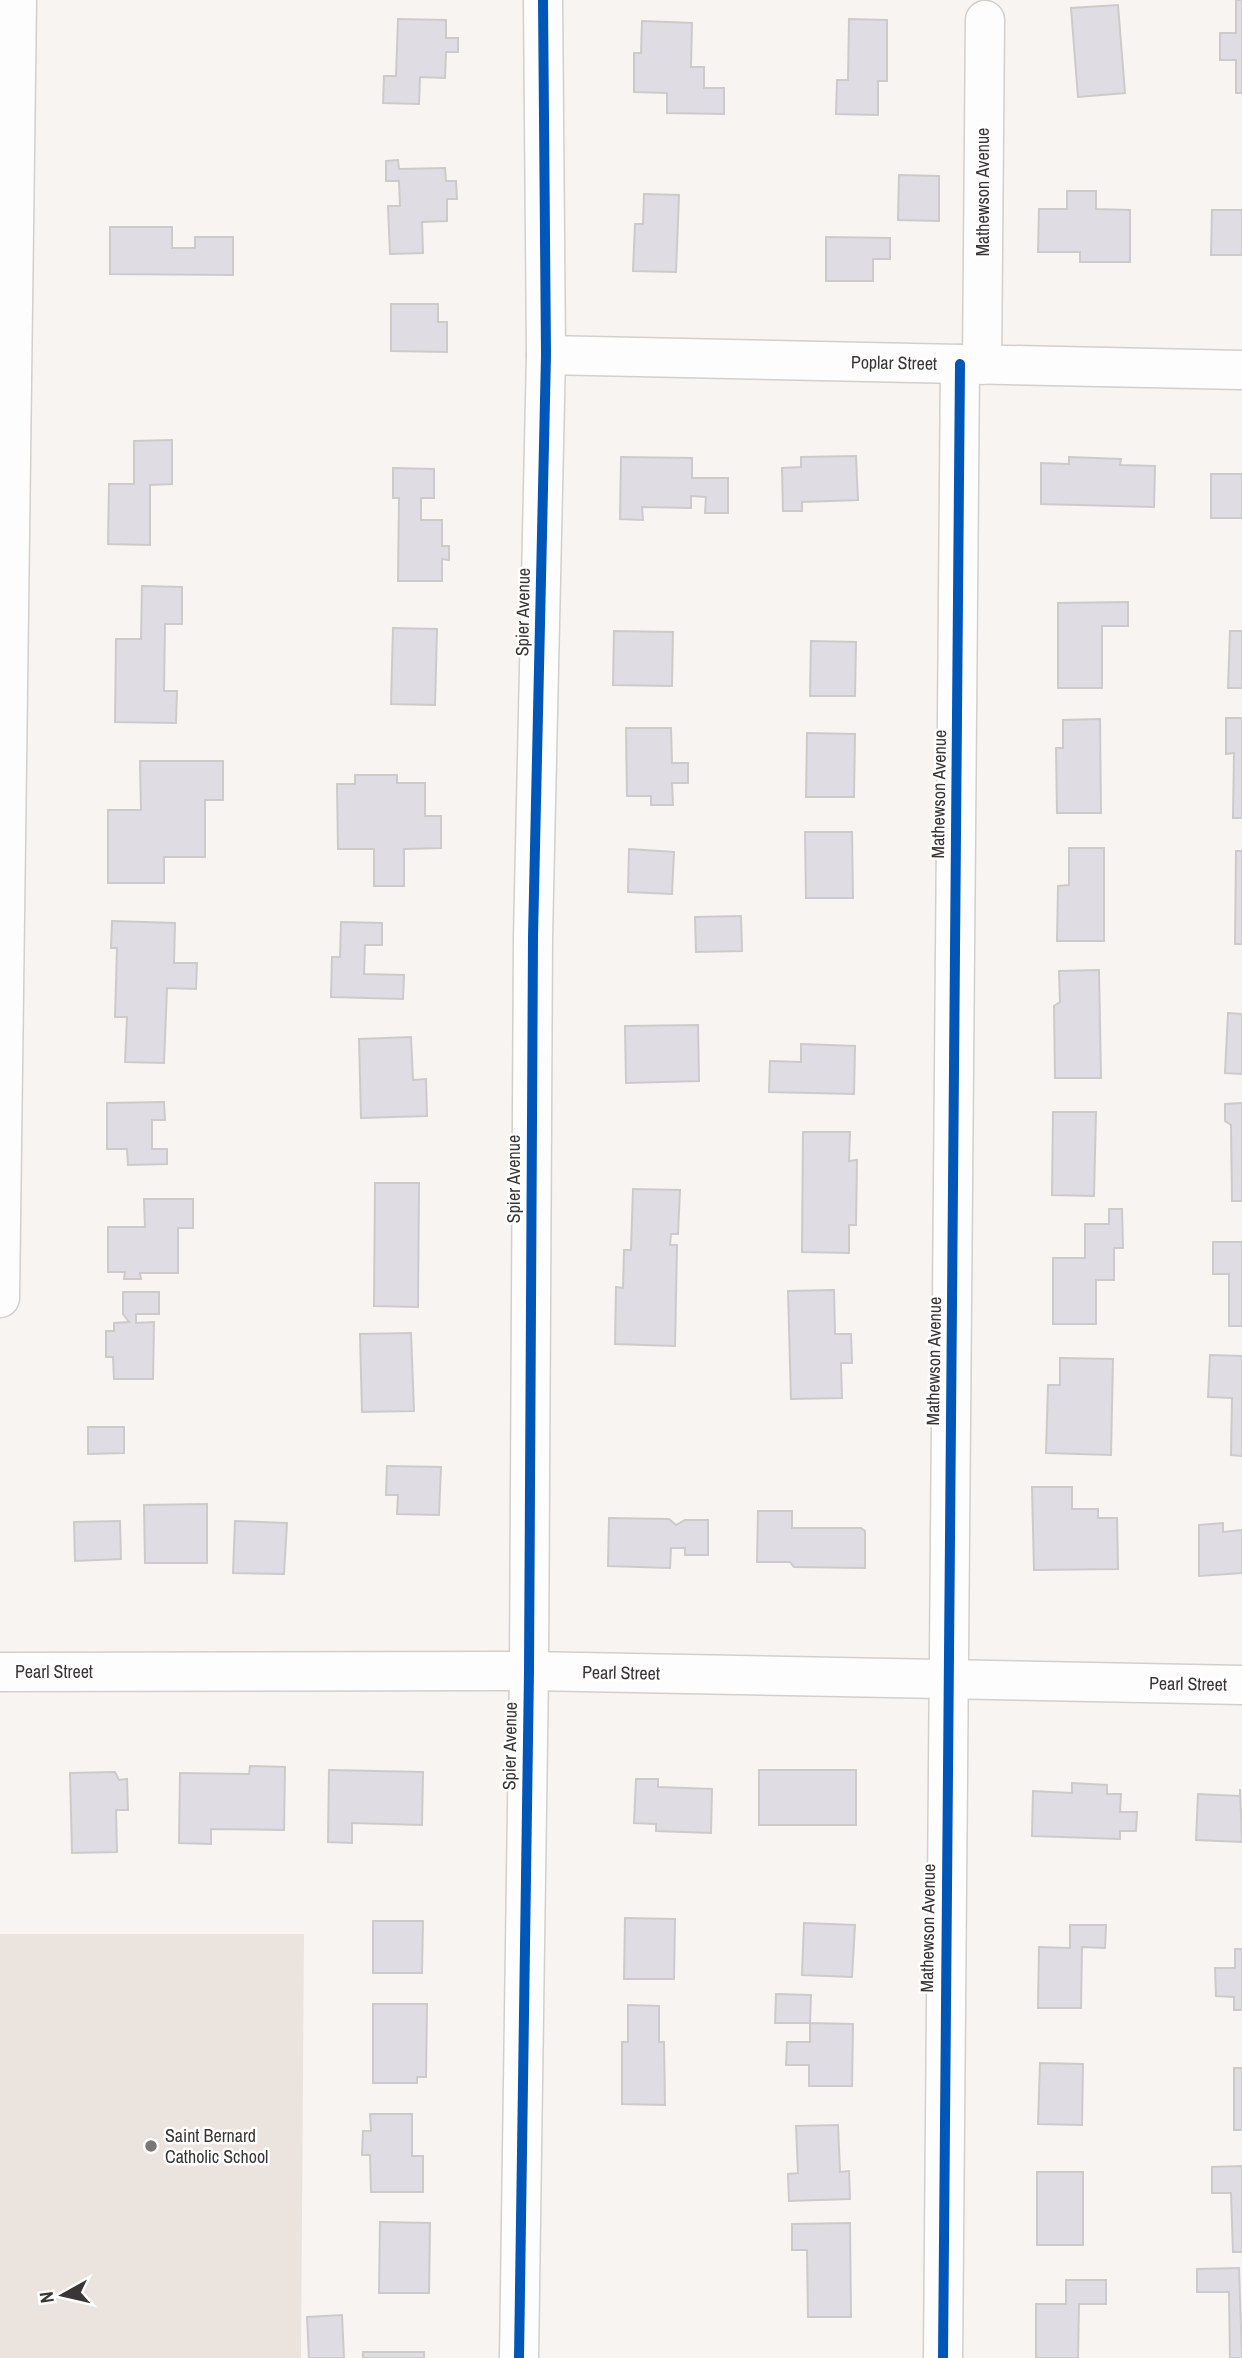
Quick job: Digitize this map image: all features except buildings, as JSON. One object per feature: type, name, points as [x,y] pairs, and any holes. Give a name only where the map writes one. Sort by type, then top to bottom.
[{"type":"street","points":[[0,1298],[7,364],[17,0]]},
{"type":"street","name":"Spier Avenue","points":[[519,2358],[529,1671],[534,923],[546,355],[543,0]]},
{"type":"street","name":"Mathewson Avenue","points":[[943,2358],[948,1680],[971,365],[985,20]]},
{"type":"street","name":"Poplar Street","points":[[546,355],[1242,370]]},
{"type":"street","name":"Pearl Street","points":[[0,1672],[529,1671],[1242,1685]]},
{"type":"shaded area","name":"Saint Bernard Catholic School","points":[[0,1934],[304,1934],[301,2358],[0,2358]]},
{"type":"cycle path","points":[[519,2358],[529,1671],[533,937],[546,355],[543,0]]},
{"type":"cycle path","points":[[943,2358],[960,364]]},
{"type":"place","name":"Saint Bernard Catholic School","points":[[151,2146]]}]
